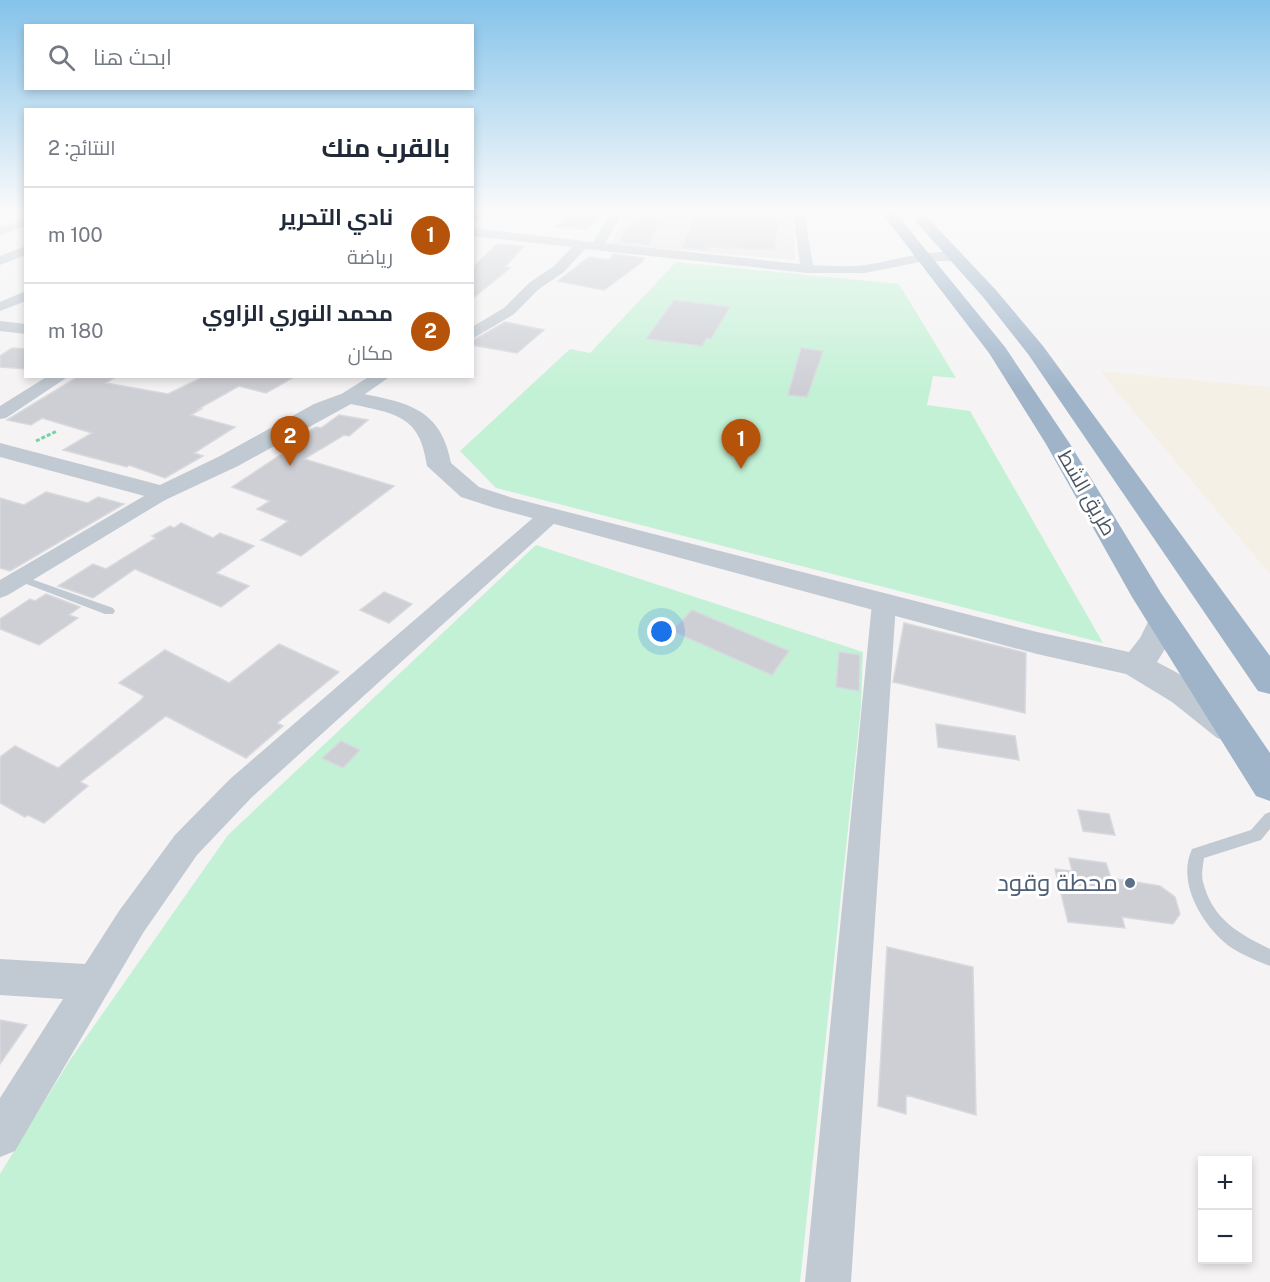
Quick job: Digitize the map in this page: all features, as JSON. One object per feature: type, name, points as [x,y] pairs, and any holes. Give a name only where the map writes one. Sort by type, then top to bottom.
[{"type":"highway","name":"طريق الشط","points":[[938,272],[1010,369],[1058,444],[1163,621],[1270,785]]},
{"type":"highway","name":"طريق الشط","points":[[969,272],[1036,350],[1270,682]]},
{"type":"street","points":[[474,332],[509,311],[534,286],[555,272]]},
{"type":"street","points":[[0,308],[24,296]]},
{"type":"street","points":[[0,313],[24,310]]},
{"type":"street","points":[[0,326],[24,330]]},
{"type":"street","points":[[0,414],[58,378]]},
{"type":"street","points":[[0,590],[163,493],[229,461],[322,409],[349,397],[380,378]]},
{"type":"street","points":[[349,397],[390,406],[424,423],[436,446],[439,466],[470,492],[549,516],[1135,665],[1172,684],[1207,708],[1238,736]]},
{"type":"street","points":[[0,450],[163,493]]},
{"type":"street","points":[[0,1136],[131,922],[186,845],[241,788],[549,516]]},
{"type":"street","points":[[828,1282],[884,603]]},
{"type":"street","points":[[1135,665],[1149,652],[1158,637],[1163,621]]},
{"type":"street","points":[[0,977],[93,983]]},
{"type":"lane","points":[[20,578],[109,611]]},
{"type":"lane","points":[[1270,818],[1256,835],[1197,854],[1194,880],[1210,917],[1231,938],[1270,958]]},
{"type":"green space","points":[[667,272],[776,272],[899,284],[956,378],[933,376],[927,405],[970,411],[1103,643],[496,488],[460,451],[570,349],[590,353]]},
{"type":"green space","points":[[536,545],[863,652],[861,706],[800,1282],[0,1282],[0,1174],[70,1060],[228,835]]},
{"type":"sand","points":[[1100,371],[1270,387],[1270,574]]},
{"type":"building","points":[[474,272],[505,272],[474,297]]},
{"type":"building","points":[[570,272],[629,272],[604,290],[558,281]]},
{"type":"building","points":[[674,300],[730,307],[711,339],[707,338],[702,346],[646,339]]},
{"type":"building","points":[[505,322],[544,330],[517,353],[474,345],[474,340]]},
{"type":"building","points":[[12,348],[24,349],[24,369],[0,367],[0,356]]},
{"type":"building","points":[[801,348],[823,351],[807,397],[788,395]]},
{"type":"building","points":[[76,378],[114,378],[106,383],[168,394],[201,378],[292,378],[266,393],[239,386],[198,409],[201,409],[191,415],[235,427],[194,453],[203,456],[165,478],[129,465],[127,467],[63,450],[92,433],[42,418],[31,425],[7,420]]},
{"type":"building","points":[[339,415],[368,420],[349,436],[344,435],[304,459],[394,486],[301,556],[261,540],[288,521],[257,509],[270,501],[232,487],[297,444],[290,442],[316,427],[321,428]]},
{"type":"building","points":[[46,492],[88,503],[98,497],[124,504],[10,571],[0,568],[0,498],[24,505]]},
{"type":"building","points":[[181,523],[213,538],[220,533],[254,546],[216,573],[249,586],[221,607],[135,569],[93,598],[58,586],[93,564],[106,569],[156,538],[152,536]]},
{"type":"building","points":[[384,592],[412,604],[389,623],[360,610]]},
{"type":"building","points":[[46,594],[80,607],[69,615],[78,618],[39,645],[0,629],[0,619],[30,599],[35,601]]},
{"type":"building","points":[[692,610],[789,651],[772,675],[672,631]]},
{"type":"building","points":[[904,623],[1026,653],[1025,713],[893,682]]},
{"type":"building","points":[[279,644],[339,672],[277,723],[283,726],[246,758],[166,716],[80,782],[88,786],[44,823],[28,815],[25,817],[0,803],[0,757],[15,746],[58,768],[141,700],[144,696],[119,683],[165,650],[229,683]]},
{"type":"building","points":[[839,652],[860,655],[859,691],[836,687]]},
{"type":"building","points":[[936,724],[1015,736],[1019,760],[938,747]]},
{"type":"building","points":[[341,741],[360,750],[343,768],[322,758]]},
{"type":"building","points":[[1078,810],[1109,814],[1115,835],[1083,831]]},
{"type":"building","points":[[1069,858],[1106,863],[1111,878],[1160,886],[1175,897],[1180,914],[1173,924],[1122,917],[1125,928],[1068,922],[1055,869],[1072,871]]},
{"type":"building","points":[[887,947],[973,967],[976,1115],[906,1095],[906,1114],[878,1106]]},
{"type":"building","points":[[0,1020],[27,1025],[0,1064]]},
{"type":"place","name":"محمد النوري الزاوي","points":[[290,466]]},
{"type":"place","name":"نادي التحرير","points":[[741,469]]},
{"type":"place","name":"محطة وقود","points":[[1130,883]]}]
